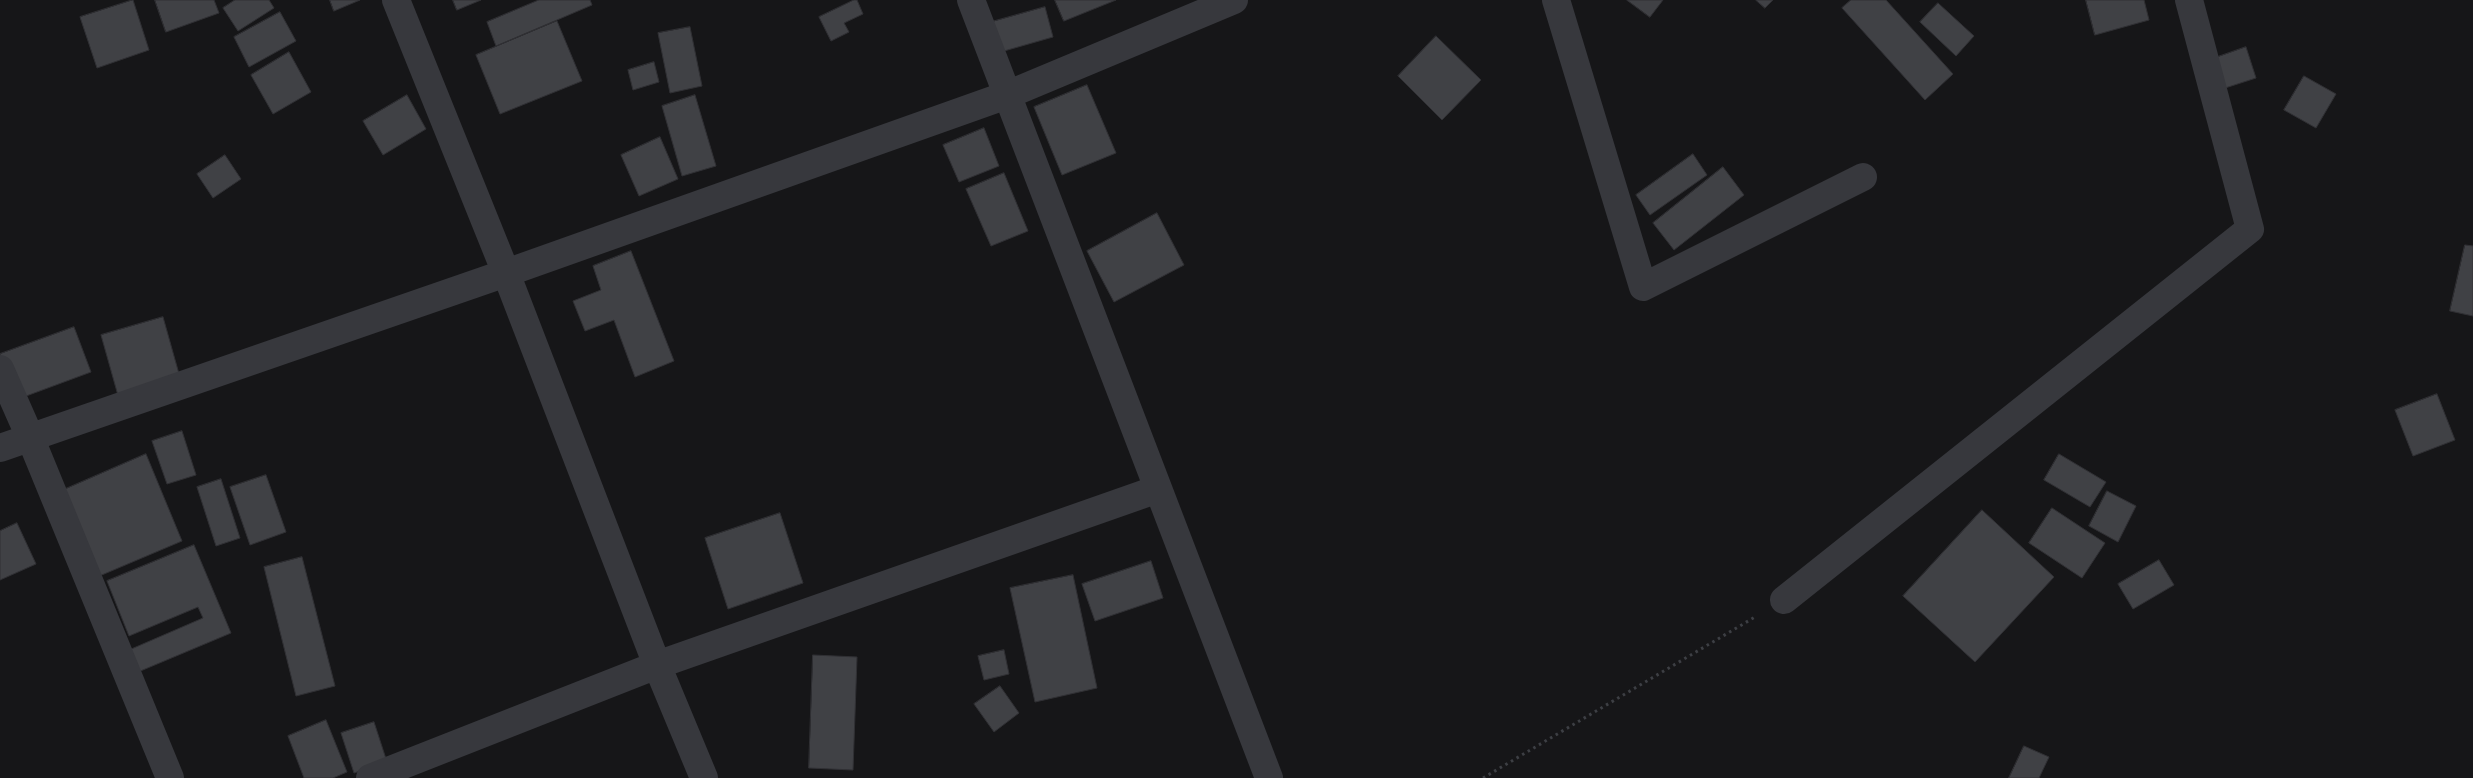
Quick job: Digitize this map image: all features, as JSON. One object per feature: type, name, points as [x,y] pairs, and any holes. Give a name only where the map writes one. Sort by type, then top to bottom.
[{"type":"street","points":[[396,0],[506,273],[658,665],[704,778]]},
{"type":"street","points":[[971,0],[1268,778]]},
{"type":"street","points":[[0,448],[506,273],[1007,95],[1234,0]]},
{"type":"street","points":[[1556,0],[1643,287],[1863,177]]},
{"type":"street","points":[[1784,600],[2250,229],[2189,0]]},
{"type":"street","points":[[0,369],[30,437],[170,778]]},
{"type":"street","points":[[370,778],[658,665],[1158,489]]},
{"type":"path","points":[[1483,778],[1784,600]]},
{"type":"building","points":[[133,0],[149,50],[97,68],[80,17]]},
{"type":"building","points":[[155,0],[214,0],[219,13],[166,32]]},
{"type":"building","points":[[235,0],[269,0],[274,8],[238,31],[223,8]]},
{"type":"building","points":[[330,0],[360,0],[334,11]]},
{"type":"building","points":[[453,0],[481,0],[457,10]]},
{"type":"building","points":[[539,0],[590,0],[592,5],[496,46],[487,22]]},
{"type":"building","points":[[857,0],[863,14],[844,23],[849,32],[831,41],[819,17]]},
{"type":"building","points":[[1055,0],[1116,0],[1064,21]]},
{"type":"building","points":[[1627,0],[1663,0],[1650,17]]},
{"type":"building","points":[[1756,0],[1773,0],[1765,8]]},
{"type":"building","points":[[1851,0],[1886,0],[1953,74],[1925,100],[1842,8]]},
{"type":"building","points":[[2086,0],[2144,0],[2149,20],[2095,35]]},
{"type":"building","points":[[1938,3],[1974,36],[1956,56],[1920,22]]},
{"type":"building","points":[[1045,7],[1053,37],[997,53],[988,23]]},
{"type":"building","points":[[280,12],[296,41],[249,67],[234,37]]},
{"type":"building","points":[[557,21],[582,81],[500,114],[476,55]]},
{"type":"building","points":[[690,27],[702,86],[670,93],[658,33]]},
{"type":"building","points":[[1436,36],[1481,80],[1442,120],[1398,76]]},
{"type":"building","points":[[2246,47],[2256,78],[2222,89],[2212,59]]},
{"type":"building","points":[[289,52],[311,92],[273,114],[251,75]]},
{"type":"building","points":[[654,62],[659,82],[633,90],[628,70]]},
{"type":"building","points":[[2304,76],[2336,94],[2316,128],[2284,110]]},
{"type":"building","points":[[1087,85],[1116,153],[1062,175],[1034,107]]},
{"type":"building","points":[[407,95],[426,129],[383,155],[363,121]]},
{"type":"building","points":[[695,95],[716,166],[682,176],[662,106]]},
{"type":"building","points":[[984,128],[999,166],[959,182],[943,145]]},
{"type":"building","points":[[660,137],[678,179],[639,196],[621,155]]},
{"type":"building","points":[[1693,154],[1707,175],[1650,215],[1636,195]]},
{"type":"building","points":[[225,155],[241,179],[213,198],[197,174]]},
{"type":"building","points":[[1723,167],[1744,195],[1674,250],[1653,223]]},
{"type":"building","points":[[1004,173],[1028,231],[991,246],[966,189]]},
{"type":"building","points":[[1157,213],[1184,265],[1114,302],[1087,251]]},
{"type":"building","points":[[2465,245],[2473,246],[2473,316],[2450,311]]},
{"type":"building","points":[[631,251],[674,361],[635,377],[614,320],[585,331],[573,301],[601,290],[593,266]]},
{"type":"building","points":[[163,317],[181,381],[119,399],[101,335]]},
{"type":"building","points":[[74,327],[91,372],[18,399],[0,354]]},
{"type":"building","points":[[2437,394],[2455,440],[2413,456],[2395,410]]},
{"type":"building","points":[[182,431],[196,475],[167,484],[152,441]]},
{"type":"building","points":[[146,454],[182,541],[97,577],[61,491]]},
{"type":"building","points":[[2059,454],[2106,482],[2090,507],[2044,480]]},
{"type":"building","points":[[266,475],[286,532],[250,545],[230,487]]},
{"type":"building","points":[[221,479],[240,538],[216,546],[197,487]]},
{"type":"building","points":[[2107,491],[2136,506],[2118,542],[2089,526]]},
{"type":"building","points":[[2052,508],[2105,543],[2082,578],[2029,543]]},
{"type":"building","points":[[1982,510],[2054,577],[1975,662],[1903,596]]},
{"type":"building","points":[[780,513],[803,583],[728,609],[705,538]]},
{"type":"building","points":[[17,523],[36,564],[0,580],[0,531]]},
{"type":"building","points":[[194,545],[231,633],[138,672],[129,650],[203,618],[198,607],[129,636],[107,581]]},
{"type":"building","points":[[302,557],[335,686],[296,696],[264,567]]},
{"type":"building","points":[[2159,560],[2174,585],[2133,609],[2118,584]]},
{"type":"building","points":[[1151,561],[1163,598],[1095,621],[1082,584]]},
{"type":"building","points":[[1073,575],[1097,688],[1035,702],[1010,588]]},
{"type":"building","points":[[1004,650],[1009,674],[984,680],[978,656]]},
{"type":"building","points":[[813,655],[857,657],[853,770],[809,768]]},
{"type":"building","points":[[1000,686],[1019,713],[994,732],[974,704]]},
{"type":"building","points":[[326,720],[347,772],[333,778],[304,778],[288,736]]},
{"type":"building","points":[[374,722],[387,762],[354,773],[341,733]]},
{"type":"building","points":[[2024,746],[2049,757],[2039,778],[2009,778]]}]
